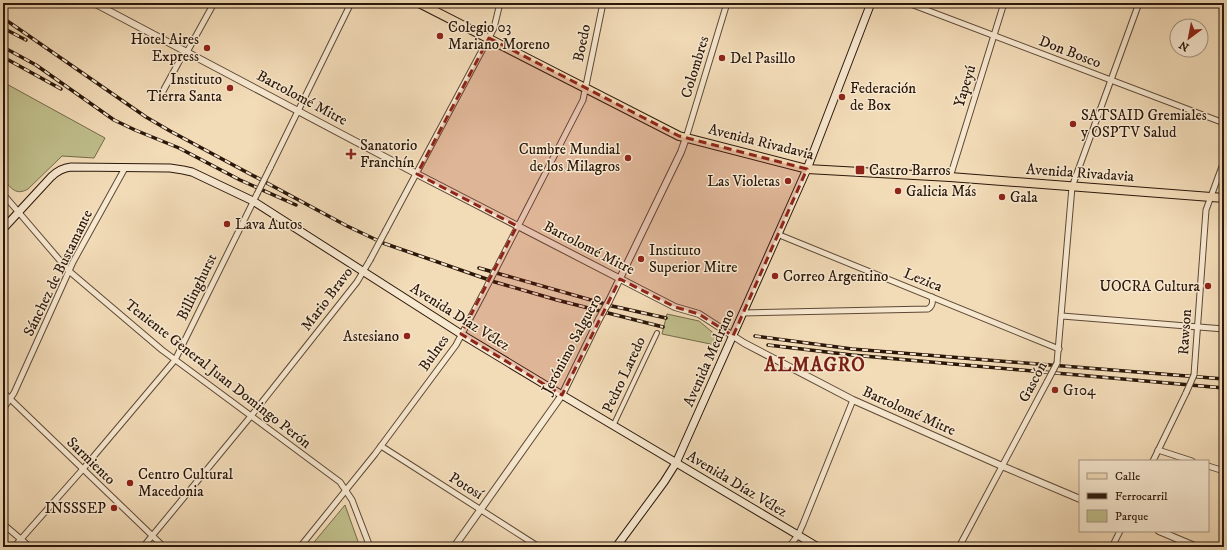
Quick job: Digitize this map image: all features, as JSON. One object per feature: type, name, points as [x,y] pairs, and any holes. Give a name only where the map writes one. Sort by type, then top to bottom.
[{"type":"main road","name":"Avenida Rivadavia","points":[[419,3],[686,138],[807,169],[950,177],[1224,198]]},
{"type":"main road","name":"Avenida Medrano","points":[[616,547],[664,482],[676,463],[807,169],[871,3]]},
{"type":"main road","name":"Avenida Díaz Vélez","points":[[19,212],[57,171],[64,168],[125,168],[183,170],[192,172],[253,201],[462,334],[613,426],[818,547]]},
{"type":"main road","points":[[3,229],[19,212]]},
{"type":"street","name":"Bartolomé Mitre","points":[[94,3],[417,174],[620,279],[675,307],[699,314],[733,336],[853,400],[1002,466],[1079,498]]},
{"type":"street","points":[[162,93],[214,3]]},
{"type":"street","name":"Billinghurst","points":[[14,547],[83,469],[175,360],[351,3]]},
{"type":"street","name":"Mario Bravo","points":[[143,547],[357,282],[417,174],[489,38],[494,28],[500,3]]},
{"type":"street","name":"Boedo","points":[[585,87],[603,3]]},
{"type":"street","name":"Colombres","points":[[686,138],[727,3]]},
{"type":"street","name":"Don Bosco","points":[[908,3],[1110,81],[1224,123]]},
{"type":"street","name":"Yapeyú","points":[[950,177],[1004,3]]},
{"type":"street","name":"Gascón","points":[[959,547],[1057,362],[1072,187],[1139,3]]},
{"type":"street","name":"Bulnes","points":[[300,547],[381,446],[456,345],[583,100],[585,87]]},
{"type":"street","name":"Jerónimo Salguero","points":[[454,547],[562,395],[682,152],[686,138]]},
{"type":"street","name":"Rawson","points":[[1153,460],[1194,375],[1206,210],[1224,162]]},
{"type":"street","name":"Sánchez de Bustamante","points":[[3,409],[10,400],[73,262],[125,168]]},
{"type":"street","name":"Teniente General Juan Domingo Perón","points":[[3,194],[69,271],[175,360],[340,482],[347,490],[352,500],[370,547]]},
{"type":"street","name":"Lezica","points":[[778,234],[1059,349]]},
{"type":"street","points":[[743,313],[928,309],[933,304],[932,297]]},
{"type":"street","points":[[1062,316],[1224,329]]},
{"type":"street","name":"Pedro Laredo","points":[[613,426],[657,333]]},
{"type":"street","name":"Sarmiento","points":[[3,392],[164,547]]},
{"type":"street","points":[[789,547],[798,535],[853,400]]},
{"type":"street","name":"Potosí","points":[[381,446],[539,547]]},
{"type":"street","points":[[1158,450],[1189,460]]},
{"type":"street","points":[[1209,466],[1224,471]]},
{"type":"street","points":[[3,524],[30,547]]},
{"type":"street","points":[[1112,547],[1120,532]]},
{"type":"street","points":[[1161,532],[1197,547]]},
{"type":"highlighted area","points":[[489,38],[679,136],[807,169],[733,336],[699,314],[675,307],[620,279],[562,395],[461,334],[517,226],[417,174]]},
{"type":"green space","points":[[3,82],[105,138],[94,158],[62,156],[28,189],[20,192],[11,188],[3,179]]},
{"type":"green space","points":[[667,314],[699,321],[717,336],[717,342],[720,346],[662,334]]},
{"type":"green space","points":[[345,505],[360,547],[310,547]]},
{"type":"railway","points":[[3,18],[146,117],[347,226],[383,243],[495,282],[557,300],[663,327]]},
{"type":"railway","points":[[3,28],[26,40]]},
{"type":"railway","points":[[3,47],[36,65],[114,120],[179,148],[240,180],[296,205]]},
{"type":"railway","points":[[3,57],[61,89]]},
{"type":"railway","points":[[479,268],[612,306],[666,318]]},
{"type":"railway","points":[[755,336],[852,349],[1224,379]]},
{"type":"railway","points":[[768,345],[852,355],[1224,388]]},
{"type":"place","name":"Colegio 03 Mariano Moreno","points":[[440,36]]},
{"type":"place","name":"Hotel Aires Express","points":[[207,48]]},
{"type":"place","name":"Del Pasillo","points":[[722,58]]},
{"type":"place","name":"Instituto Tierra Santa","points":[[230,88]]},
{"type":"place","name":"Federación de Box","points":[[842,97]]},
{"type":"place","name":"SATSAID Gremiales y OSPTV Salud","points":[[1073,124]]},
{"type":"place","name":"Sanatorio Franchín","points":[[351,154]]},
{"type":"place","name":"Cumbre Mundial de los Milagros","points":[[628,158]]},
{"type":"place","name":"Castro Barros","points":[[860,170]]},
{"type":"place","name":"Las Violetas","points":[[788,181]]},
{"type":"place","name":"Galicia Más","points":[[898,191]]},
{"type":"place","name":"Gala","points":[[1002,197]]},
{"type":"place","name":"Lava Autos","points":[[227,224]]},
{"type":"place","name":"Instituto Superior Mitre","points":[[641,259]]},
{"type":"place","name":"Correo Argentino","points":[[775,276]]},
{"type":"place","name":"UOCRA Cultura","points":[[1208,286]]},
{"type":"place","name":"Astesiano","points":[[407,336]]},
{"type":"place","name":"G104","points":[[1055,390]]},
{"type":"place","name":"Centro Cultural Macedonia","points":[[130,483]]},
{"type":"place","name":"INSSSEP","points":[[114,508]]},
{"type":"district","name":"ALMAGRO","points":[[815,365]]}]
